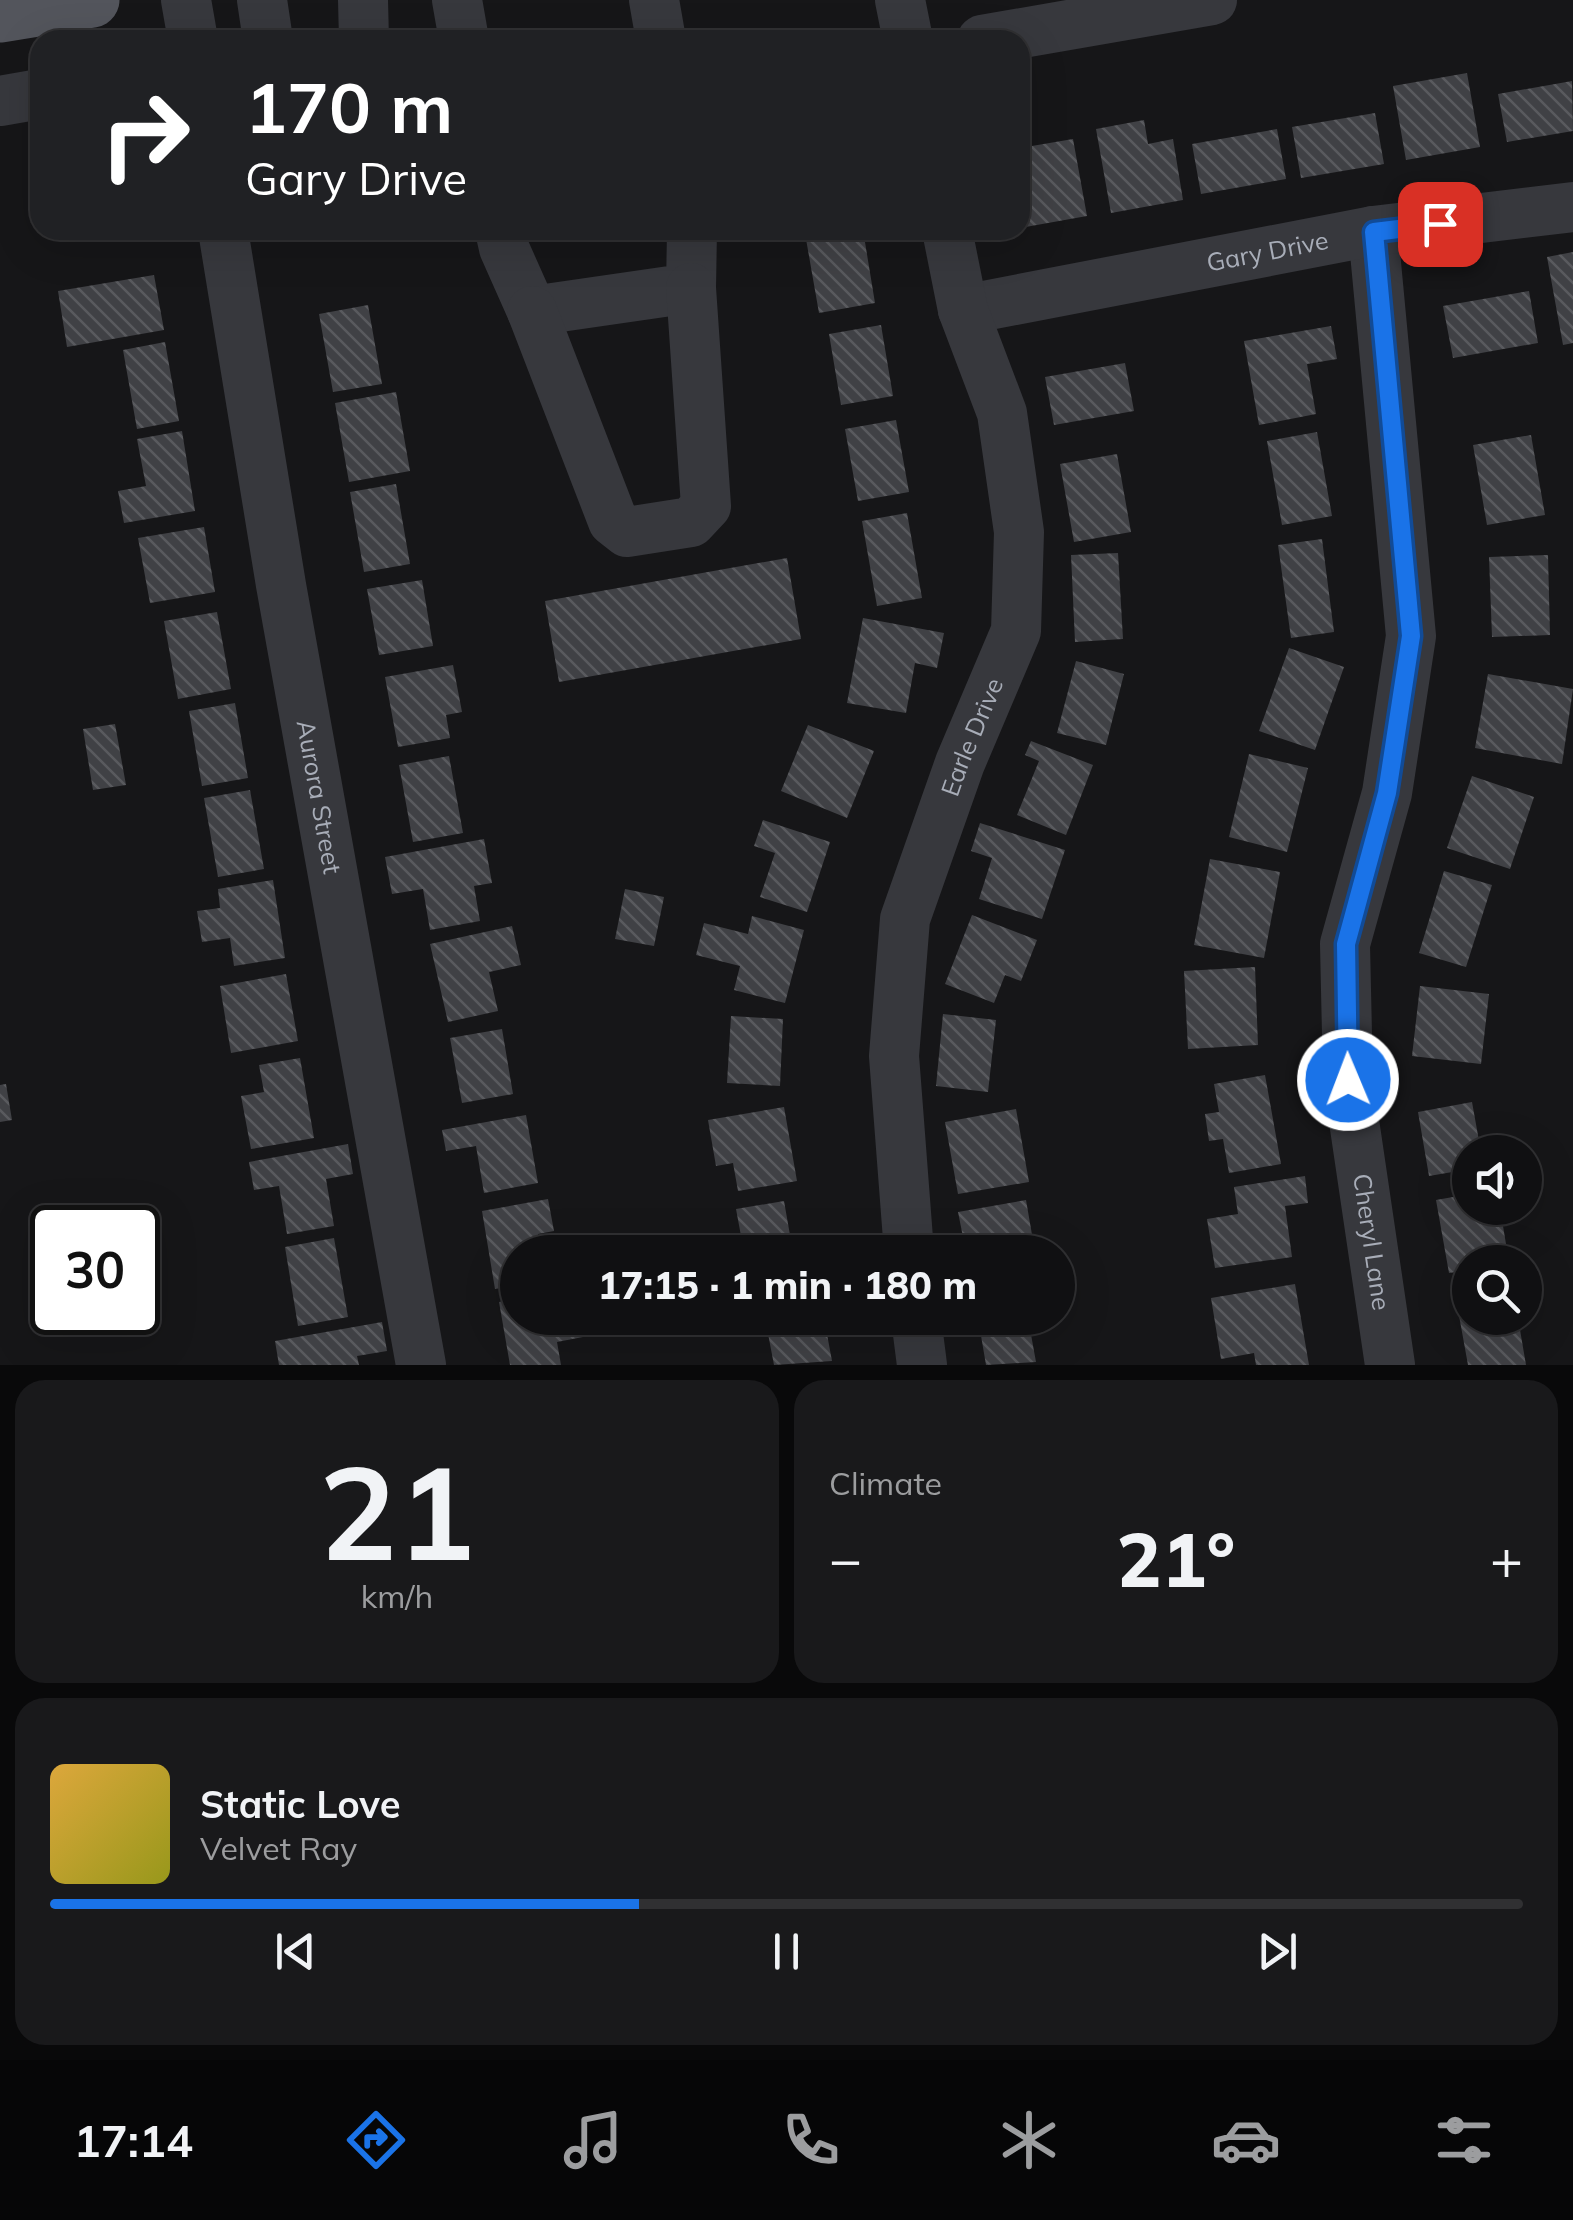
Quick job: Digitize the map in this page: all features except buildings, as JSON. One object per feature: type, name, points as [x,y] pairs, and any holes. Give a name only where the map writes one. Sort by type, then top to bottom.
[{"type":"main road","points":[[28,21],[92,0]]},
{"type":"street","points":[[186,0],[191,30]]},
{"type":"street","points":[[262,0],[266,30]]},
{"type":"street","points":[[363,0],[364,30]]},
{"type":"street","points":[[457,0],[462,30]]},
{"type":"street","points":[[654,0],[659,30]]},
{"type":"street","points":[[900,0],[906,30]]},
{"type":"street","points":[[1010,30],[1055,14],[1212,0]]},
{"type":"street","points":[[0,101],[30,96]]},
{"type":"street","name":"Gary Drive","points":[[963,310],[1374,232],[1573,207]]},
{"type":"street","name":"Cheryl Lane","points":[[1374,232],[1411,636],[1387,793],[1346,944],[1346,964],[1348,1080],[1390,1365]]},
{"type":"street","name":"Aurora Street","points":[[225,240],[288,624],[422,1365]]},
{"type":"street","points":[[504,240],[612,521],[627,532],[690,522],[706,506],[692,240]]},
{"type":"street","name":"Earle Drive","points":[[907,1235],[894,1056],[905,919],[960,763],[1016,631],[1019,532],[1002,413],[963,310],[949,240]]},
{"type":"street","points":[[532,311],[692,288]]},
{"type":"street","points":[[918,1335],[922,1365]]},
{"type":"route","points":[[1348,1080],[1346,944],[1387,793],[1411,636],[1374,232],[1440,224]]}]
